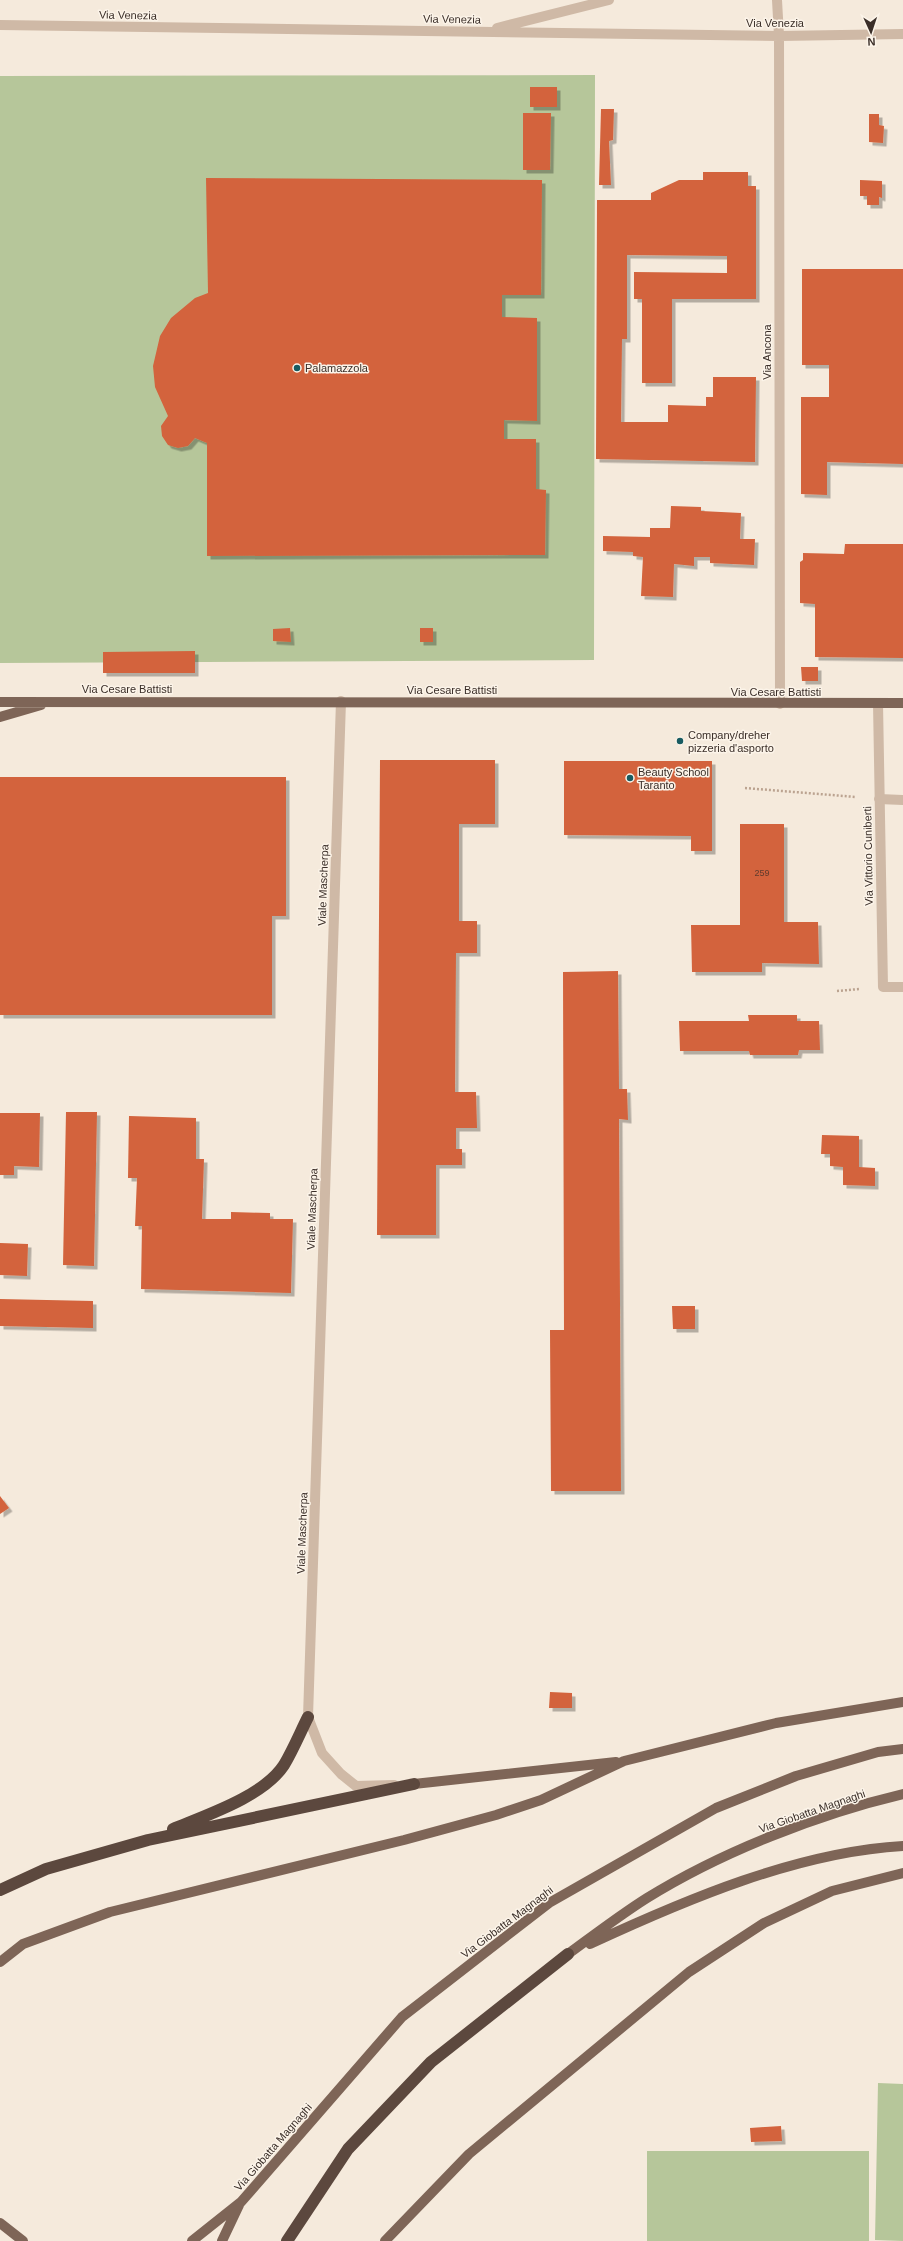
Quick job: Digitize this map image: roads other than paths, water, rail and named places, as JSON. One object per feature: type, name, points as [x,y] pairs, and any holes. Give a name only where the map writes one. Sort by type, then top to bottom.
[{"type":"highway","points":[[148,1840],[228,1806],[259,1789],[284,1766],[308,1717]]},
{"type":"highway","points":[[0,1890],[46,1869],[148,1840],[414,1784]]},
{"type":"highway","points":[[287,2241],[348,2149],[431,2062],[568,1954]]},
{"type":"main road","name":"Via Cesare Battisti","points":[[0,702],[341,701],[780,704],[903,703]]},
{"type":"main road","points":[[0,717],[55,702]]},
{"type":"main road","points":[[414,1784],[624,1761],[776,1723],[903,1702]]},
{"type":"main road","name":"Via Giobatta Magnaghi","points":[[241,2202],[402,2017],[549,1903],[716,1808],[796,1776],[878,1752],[903,1749]]},
{"type":"main road","points":[[0,1962],[23,1944],[110,1912],[404,1840],[496,1815],[541,1800],[624,1761]]},
{"type":"main road","name":"Via Giobatta Magnaghi","points":[[568,1954],[648,1898],[729,1854],[811,1822],[903,1794]]},
{"type":"main road","points":[[568,1954],[655,1914],[742,1882],[823,1857],[903,1846]]},
{"type":"main road","points":[[384,2241],[469,2154],[690,1972],[764,1923],[832,1891],[903,1873]]},
{"type":"main road","points":[[192,2241],[241,2202]]},
{"type":"main road","points":[[222,2241],[241,2202]]},
{"type":"main road","points":[[0,2223],[24,2241]]},
{"type":"street","points":[[482,32],[609,0]]},
{"type":"street","name":"Via Ancona","points":[[777,0],[779,36],[780,704]]},
{"type":"street","name":"Via Venezia","points":[[0,25],[779,36],[903,34]]},
{"type":"street","name":"Viale Mascherpa","points":[[308,1717],[341,701]]},
{"type":"street","name":"Via Vittorio Cuniberti","points":[[878,704],[883,987],[903,987]]},
{"type":"street","points":[[879,800],[903,800]]},
{"type":"street","points":[[308,1717],[322,1753],[341,1774],[356,1786],[414,1784]]},
{"type":"place","name":"Palamazzola","points":[[297,368]]},
{"type":"place","name":"Company/dreher pizzeria d'asporto","points":[[680,741]]},
{"type":"place","name":"Beauty School Taranto","points":[[630,778]]}]
